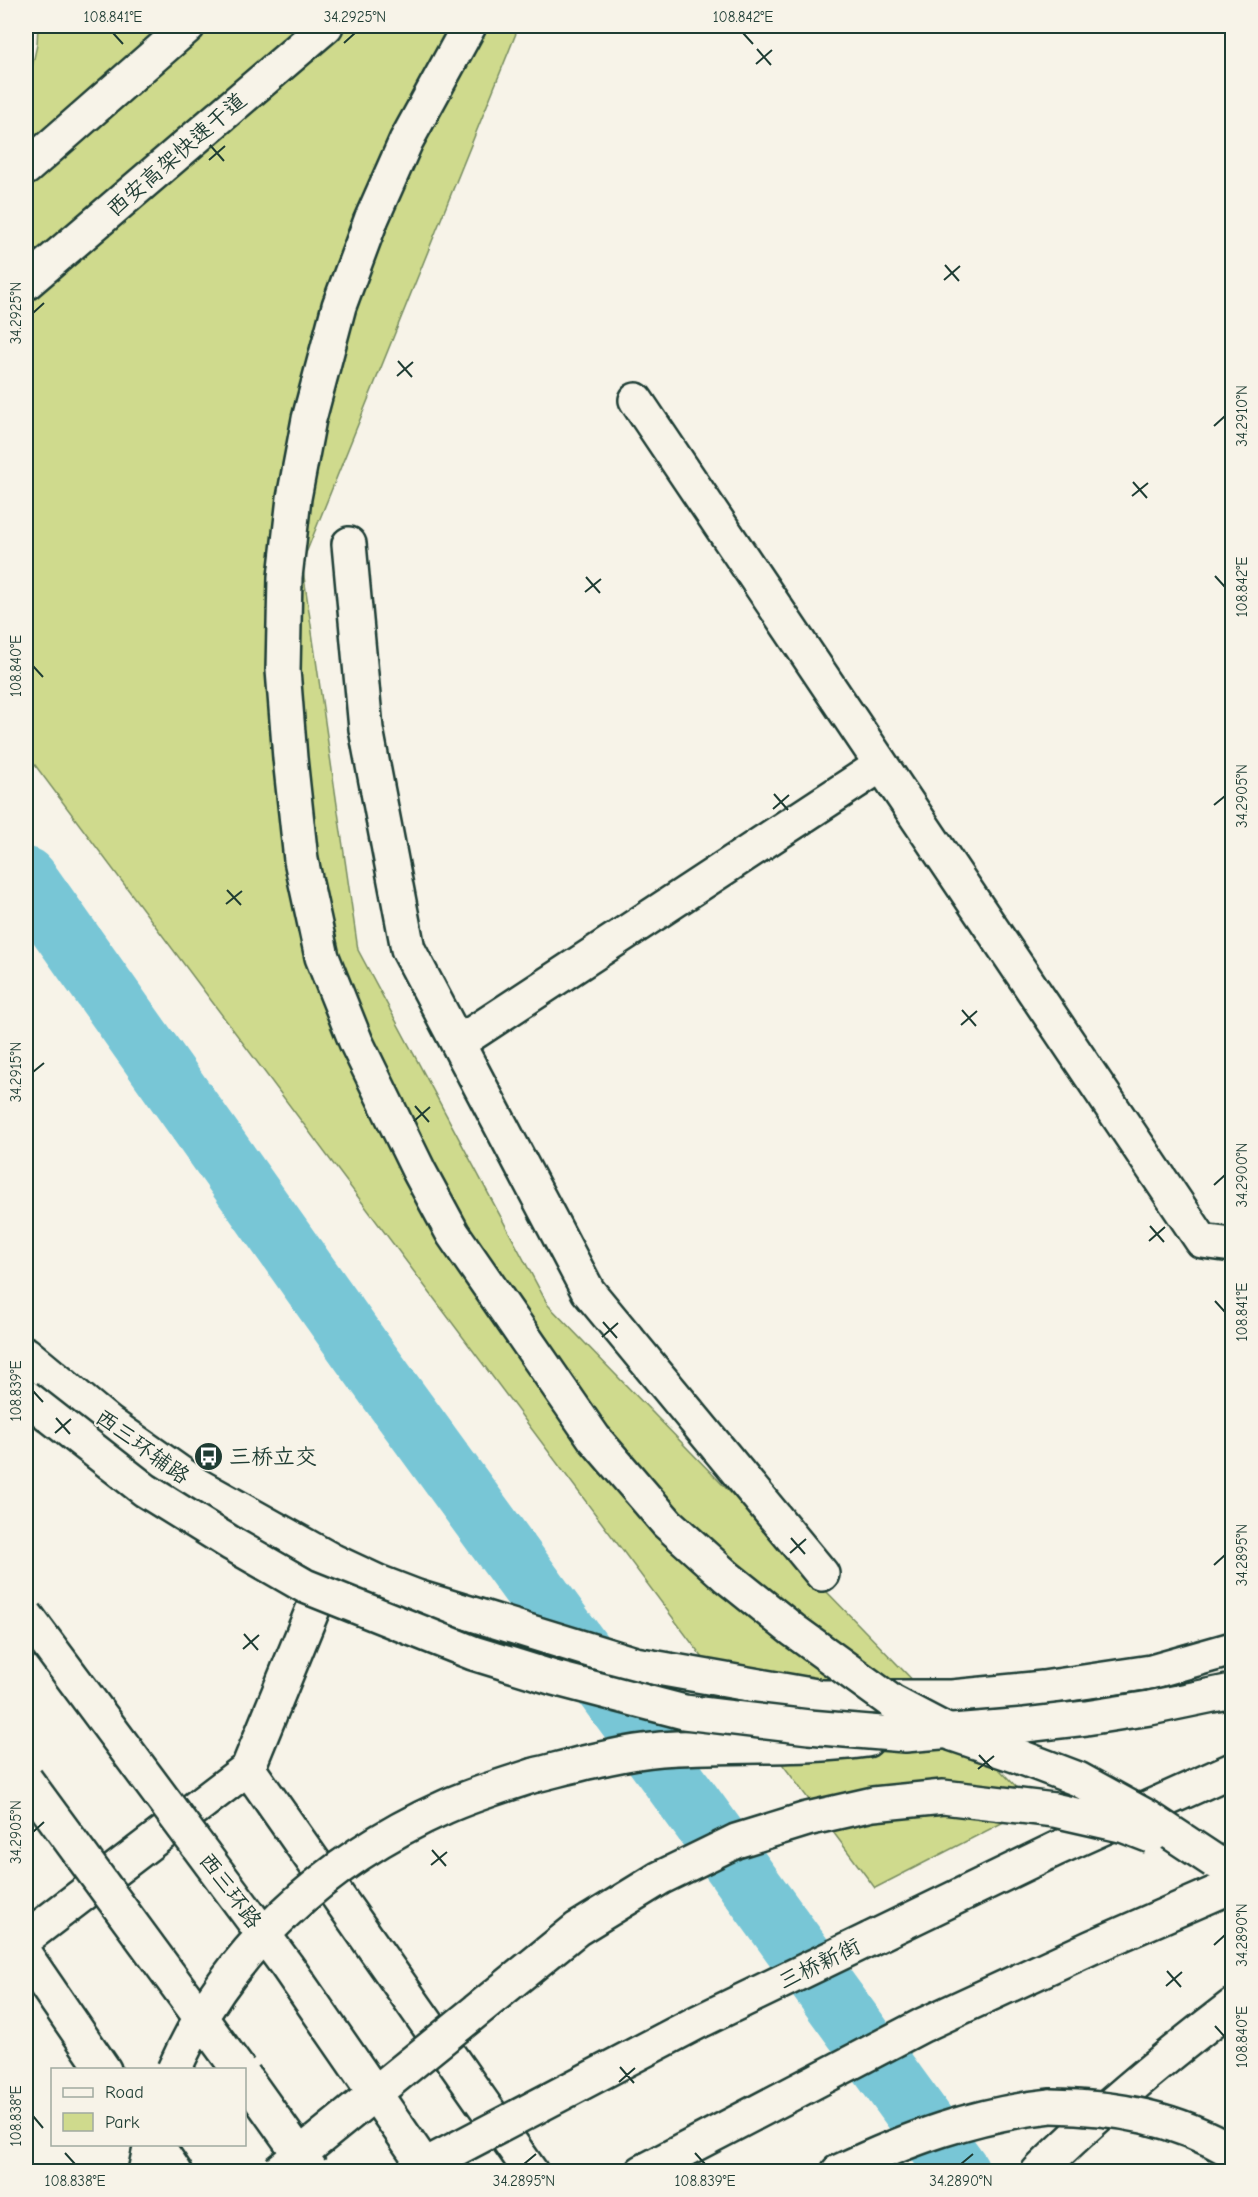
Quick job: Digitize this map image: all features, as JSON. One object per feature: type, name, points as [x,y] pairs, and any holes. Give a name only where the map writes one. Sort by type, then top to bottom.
[{"type":"main road","points":[[26,168],[188,26]]},
{"type":"main road","name":"西安高架快速干道","points":[[26,283],[326,26]]},
{"type":"main road","points":[[469,26],[406,141],[371,220],[339,306],[309,419],[294,498],[287,565],[283,670],[301,860],[322,957],[356,1042],[405,1144],[453,1234],[594,1438],[667,1523],[793,1630],[892,1702],[953,1734],[1078,1779],[1149,1818],[1226,1873]]},
{"type":"main road","points":[[636,400],[1202,1241],[1233,1245]]},
{"type":"main road","points":[[349,544],[366,729],[408,949],[588,1291],[822,1574]]},
{"type":"main road","points":[[458,1043],[881,765]]},
{"type":"main road","name":"西三环辅路","points":[[26,1354],[109,1423],[197,1485],[333,1561],[417,1597],[635,1664],[822,1697],[952,1696],[1043,1688],[1151,1672],[1233,1649]]},
{"type":"main road","points":[[26,1397],[145,1490],[284,1574],[305,1586],[472,1653],[554,1678],[684,1712],[809,1727],[905,1735]]},
{"type":"main road","points":[[26,1938],[248,1768],[333,1561]]},
{"type":"main road","name":"西三环路","points":[[26,1615],[287,1965],[429,2172]]},
{"type":"main road","points":[[175,2068],[202,2014],[226,1978],[278,1919],[304,1894],[364,1850],[390,1835],[446,1807],[535,1775],[622,1755],[660,1749],[834,1744],[905,1735],[1014,1726],[1150,1708],[1233,1691]]},
{"type":"main road","points":[[248,1768],[531,2172]]},
{"type":"main road","name":"三桥新街","points":[[412,2172],[698,2022],[1056,1849],[1233,1770]]},
{"type":"main road","points":[[26,1780],[239,2068]]},
{"type":"main road","points":[[278,2172],[577,1929],[660,1878],[736,1841],[807,1819],[873,1804],[943,1797],[1053,1810],[1125,1826],[1226,1873]]},
{"type":"main road","points":[[642,2172],[923,2025],[1092,1947],[1226,1873]]},
{"type":"main road","points":[[26,1956],[103,2068]]},
{"type":"main road","points":[[1038,2172],[1083,2127],[1169,2054],[1233,2006]]},
{"type":"main road","points":[[246,2079],[312,2172]]},
{"type":"main road","points":[[838,2172],[879,2152],[937,2130],[1020,2109],[1051,2106],[1119,2110],[1153,2117],[1194,2132],[1233,2151]]},
{"type":"main road","points":[[145,2172],[151,2146]]},
{"type":"main road","points":[[157,2146],[175,2172]]},
{"type":"green space","points":[[38,26],[519,26],[302,563],[358,950],[548,1305],[1035,1806],[875,1888],[26,753],[26,94],[37,45]]},
{"type":"waterway","points":[[26,878],[361,1351],[959,2172]]},
{"type":"place","name":"三桥立交","points":[[208,1456]]}]
